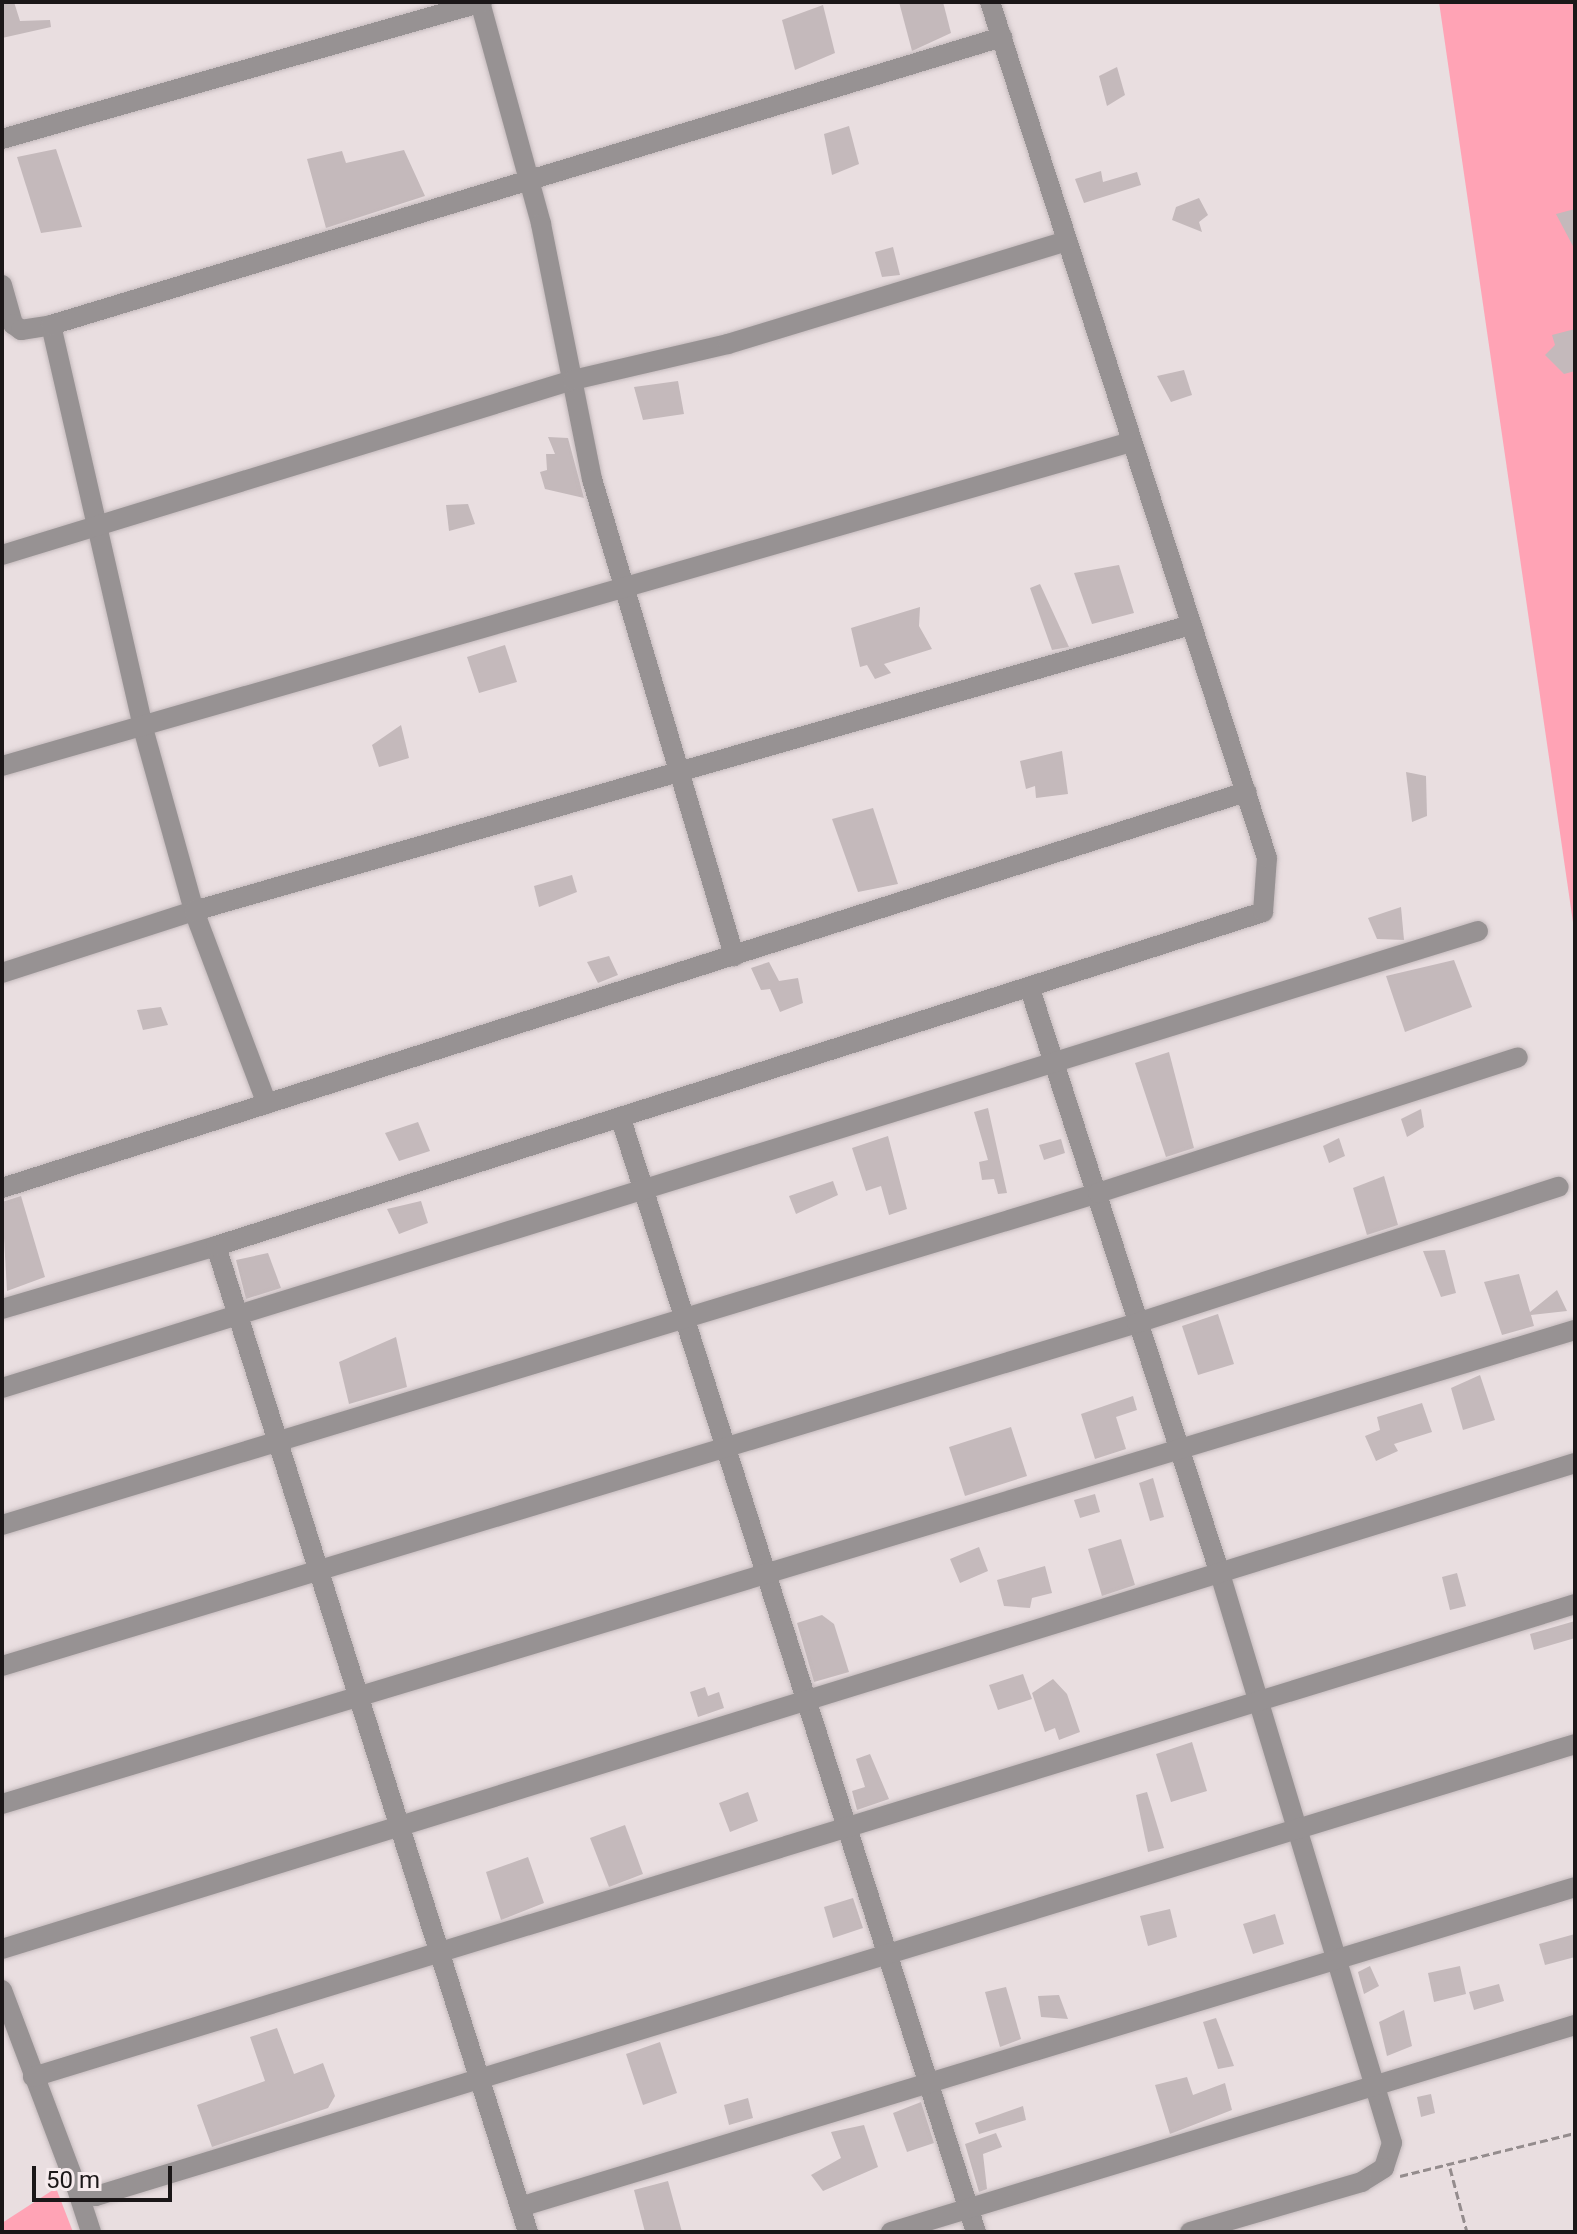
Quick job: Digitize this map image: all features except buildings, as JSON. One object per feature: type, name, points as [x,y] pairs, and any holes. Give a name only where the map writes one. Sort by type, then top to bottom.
[{"type":"street","points":[[2,139],[481,2],[529,176],[573,380],[624,590],[734,956]]},
{"type":"street","points":[[2,1309],[216,1246],[621,1119],[1263,912],[1267,858],[990,2]]},
{"type":"street","points":[[2,285],[12,333],[51,325],[529,176],[1002,37]]},
{"type":"street","points":[[2,555],[573,380],[728,344],[1067,241]]},
{"type":"street","points":[[51,325],[100,525],[143,728],[194,911],[267,1104]]},
{"type":"street","points":[[2,766],[624,590],[1131,442]]},
{"type":"street","points":[[2,973],[194,911],[1191,625]]},
{"type":"street","points":[[2,1188],[1246,792]]},
{"type":"street","points":[[2,1388],[238,1318],[647,1189],[1053,1068],[1478,931]]},
{"type":"street","points":[[1030,989],[1053,1068],[1098,1193],[1177,1448],[1221,1577],[1258,1706],[1341,1960],[1392,2143],[1384,2168],[1362,2182],[1190,2232]]},
{"type":"street","points":[[2,1525],[688,1314],[1098,1193],[1518,1057]]},
{"type":"street","points":[[621,1119],[688,1314],[845,1826],[932,2078],[976,2232]]},
{"type":"street","points":[[2,1666],[1137,1323],[1559,1187]]},
{"type":"street","points":[[216,1246],[273,1443],[403,1826],[528,2232]]},
{"type":"street","points":[[2,1804],[359,1702],[1177,1448],[1575,1330]]},
{"type":"street","points":[[2,1949],[805,1700],[1221,1577],[1575,1463]]},
{"type":"street","points":[[33,2077],[845,1826],[1258,1706],[1575,1604]]},
{"type":"street","points":[[76,2186],[83,2195],[106,2194],[1298,1833],[1575,1744]]},
{"type":"street","points":[[520,2207],[932,2078],[1341,1960],[1575,1887]]},
{"type":"street","points":[[2,1990],[91,2232]]},
{"type":"street","points":[[891,2232],[1375,2090],[1575,2025]]},
{"type":"path","points":[[1362,2182],[1450,2168],[1575,2133]]},
{"type":"path","points":[[1450,2168],[1467,2232]]},
{"type":"shaded area","points":[[1439,2],[1575,2],[1575,936]]},
{"type":"shaded area","points":[[56,2188],[73,2232],[4,2232],[2,2223]]}]
